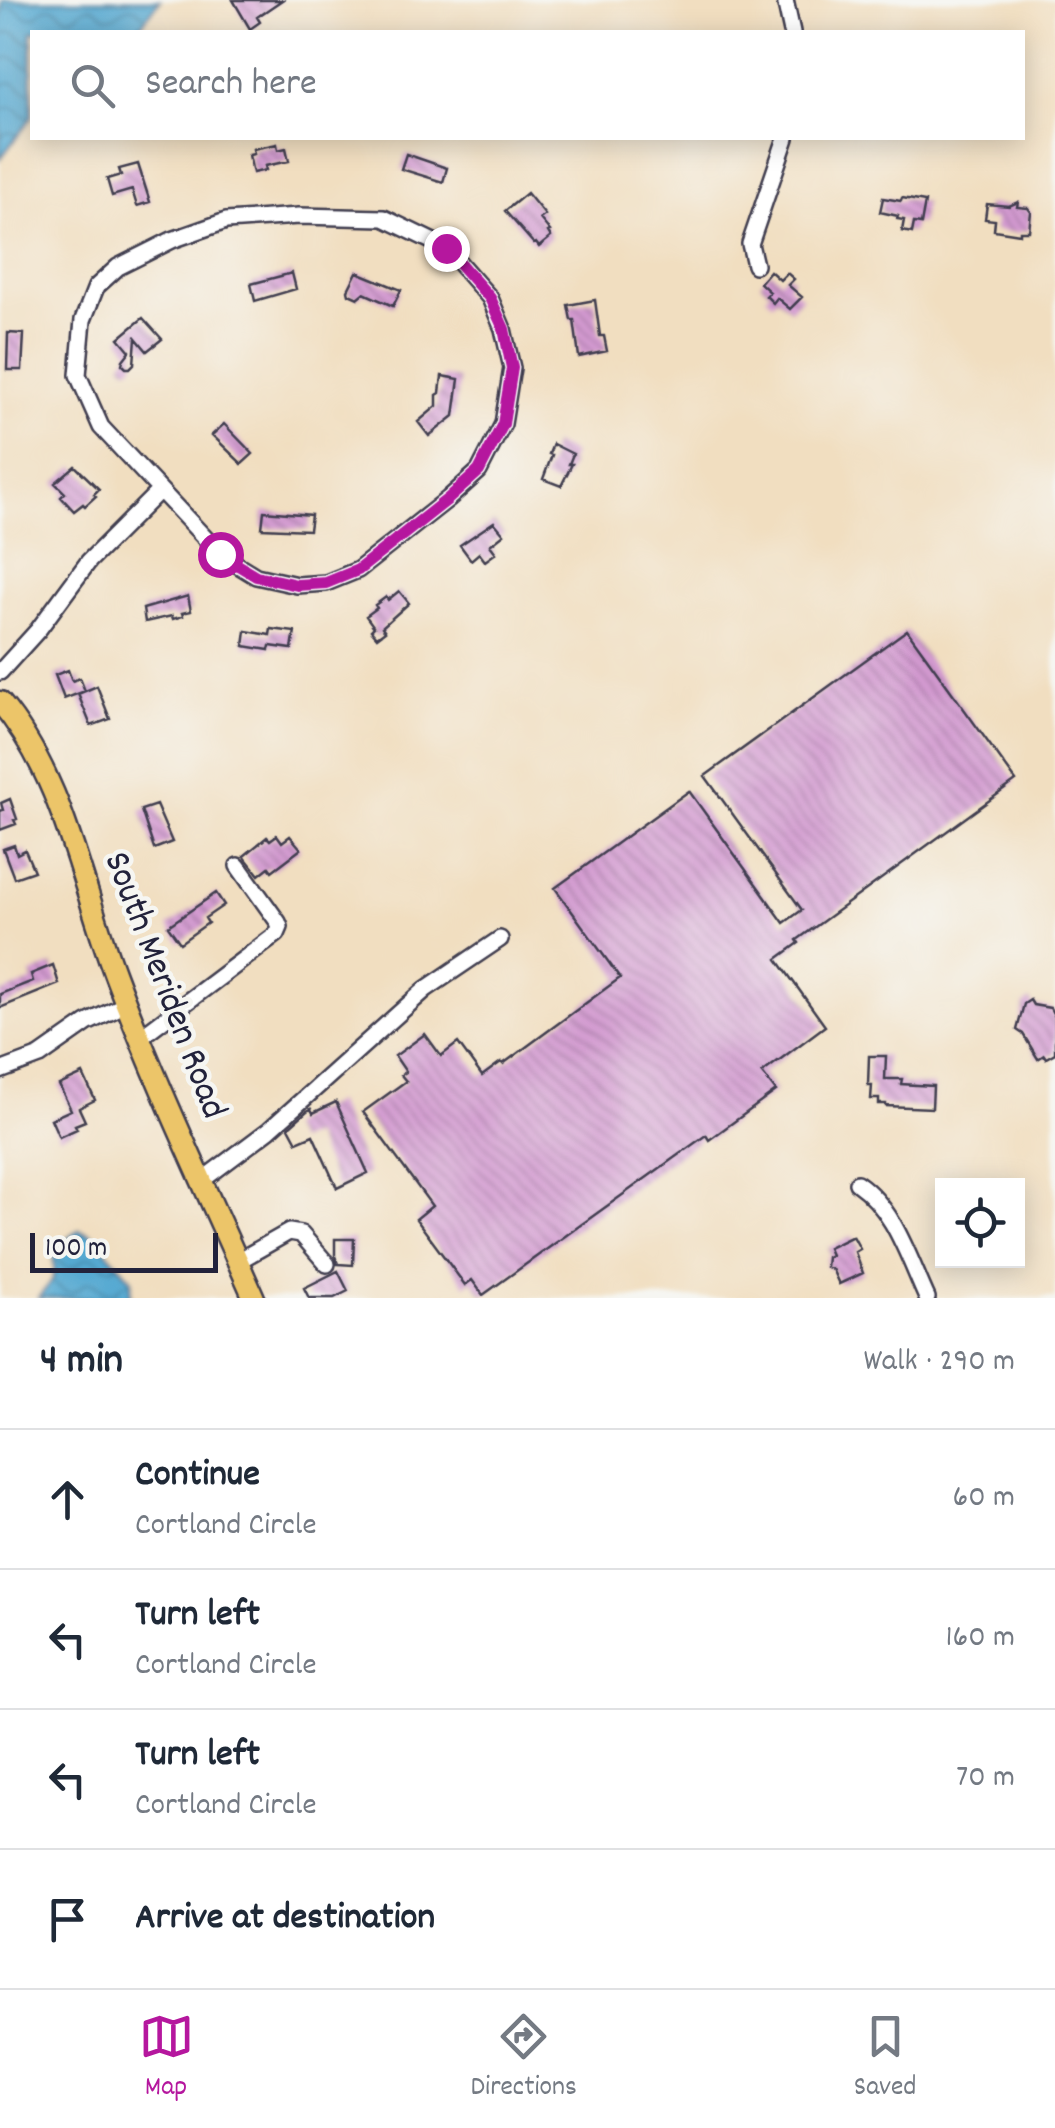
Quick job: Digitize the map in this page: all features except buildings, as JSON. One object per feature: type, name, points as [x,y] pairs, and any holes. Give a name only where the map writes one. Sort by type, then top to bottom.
[{"type":"main road","name":"South Meriden Road","points":[[0,702],[33,749],[54,792],[126,1004],[254,1298]]},
{"type":"street","points":[[785,0],[792,30]]},
{"type":"street","points":[[754,265],[750,244],[785,140]]},
{"type":"street","points":[[296,216],[384,218],[446,248],[490,298],[504,329],[512,368],[503,424],[479,471],[358,570],[326,583],[297,585],[256,576],[220,554],[159,490],[101,427],[78,375],[84,320],[96,288],[118,267],[172,240],[226,221],[296,216]]},
{"type":"street","points":[[0,672],[38,630],[89,561],[159,490]]},
{"type":"street","points":[[140,1038],[277,934],[278,922],[238,866]]},
{"type":"street","points":[[201,1181],[268,1130],[426,990],[500,939]]},
{"type":"street","points":[[0,1071],[40,1056],[86,1023],[126,1004]]},
{"type":"street","points":[[857,1184],[871,1193],[884,1210],[927,1298]]},
{"type":"street","points":[[238,1261],[296,1231],[327,1264]]},
{"type":"water","points":[[2,0],[160,0],[138,30],[30,30],[30,120],[0,159]]},
{"type":"water","points":[[79,1230],[91,1234],[132,1280],[130,1298],[38,1298],[52,1280],[53,1256]]},
{"type":"route","points":[[220,554],[256,576],[297,585],[326,583],[358,570],[479,471],[503,424],[512,368],[504,329],[490,298],[446,248]]}]
